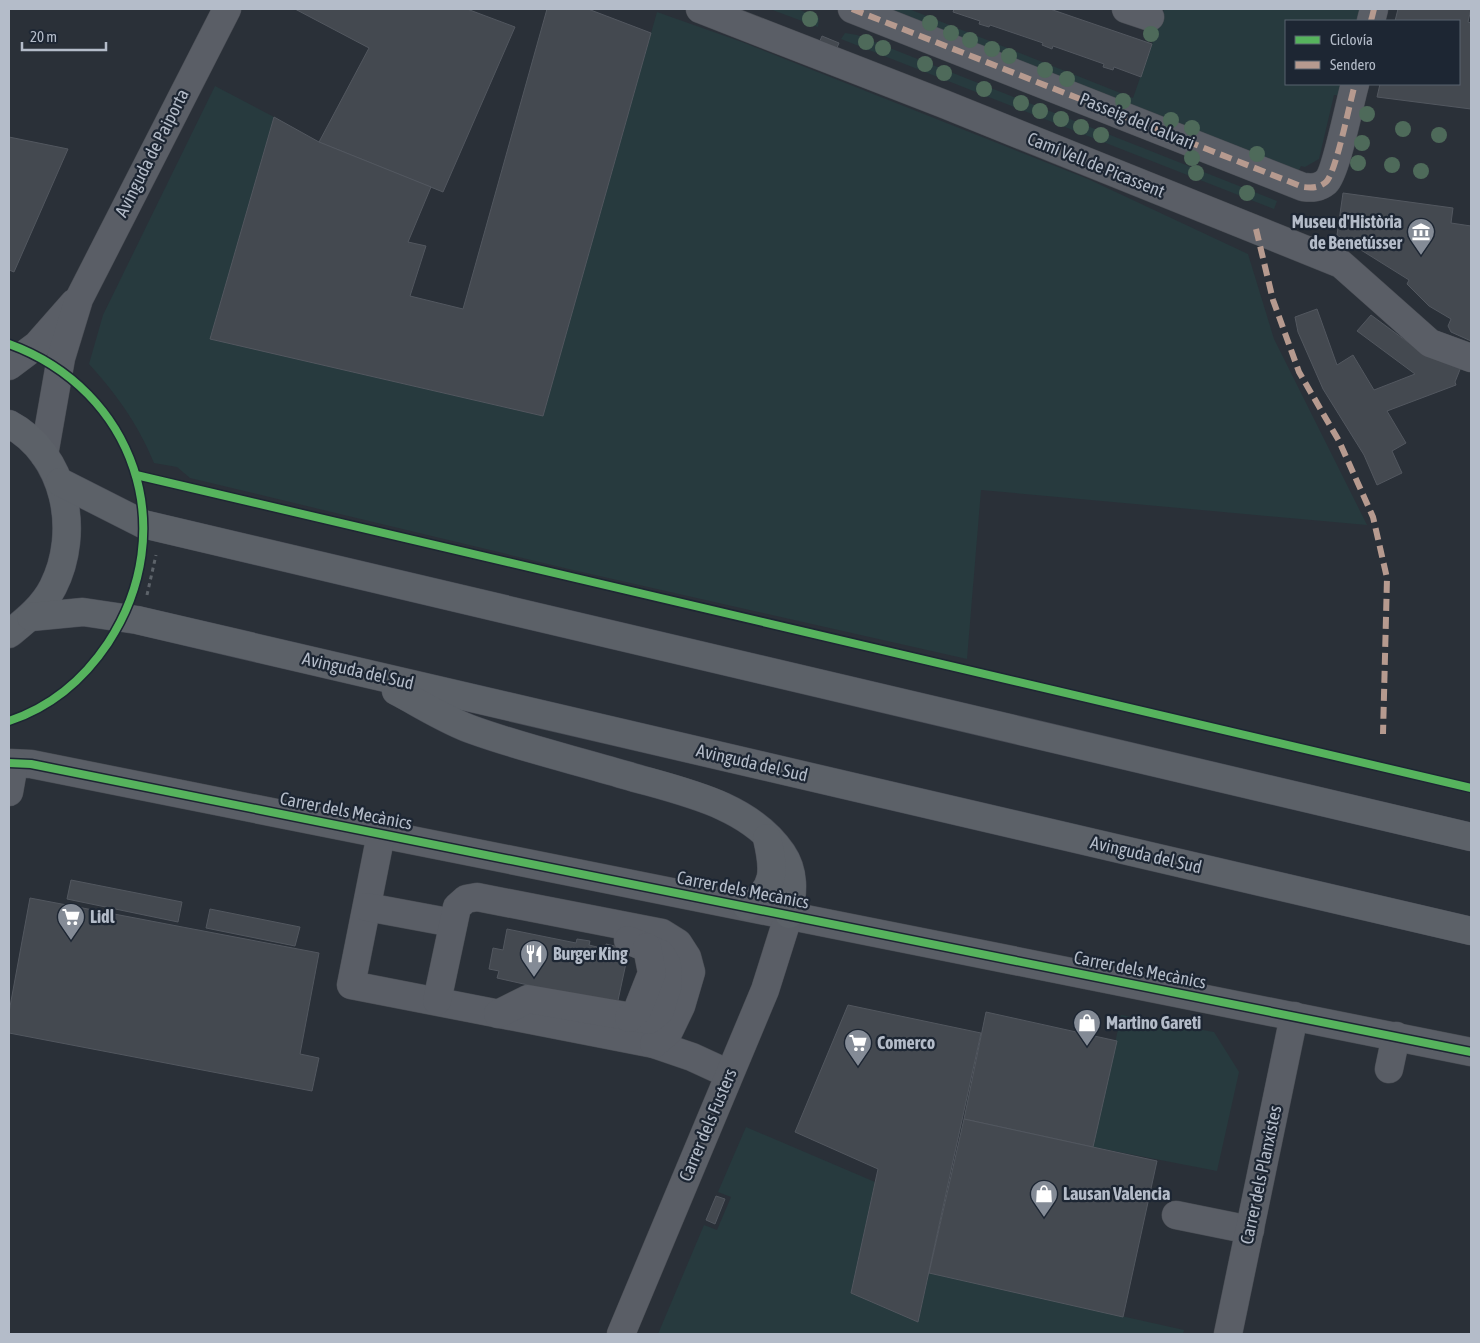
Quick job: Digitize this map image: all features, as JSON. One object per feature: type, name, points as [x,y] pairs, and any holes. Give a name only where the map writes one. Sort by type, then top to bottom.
[{"type":"main road","points":[[9,424],[18,428],[44,455],[60,482],[68,518],[66,554],[53,588],[31,617],[9,634]]},
{"type":"main road","points":[[60,482],[150,526],[1471,837]]},
{"type":"main road","name":"Avinguda del Sud","points":[[31,617],[83,612],[122,617],[1471,931]]},
{"type":"main road","points":[[359,672],[471,730],[689,794],[742,817],[766,836],[782,853],[792,873],[793,892],[789,914]]},
{"type":"main road","points":[[747,906],[760,899],[768,887],[773,865],[766,836]]},
{"type":"street","name":"Avinguda de Paiporta","points":[[79,299],[227,9]]},
{"type":"street","name":"Camí Vell de Picassent","points":[[700,9],[944,104],[1341,264],[1430,343],[1471,358]]},
{"type":"street","name":"Passeig del Calvari","points":[[852,9],[1303,187],[1315,188],[1327,182],[1334,168],[1355,85]]},
{"type":"street","points":[[9,366],[37,345],[79,299]]},
{"type":"street","points":[[44,455],[59,370],[79,299]]},
{"type":"street","points":[[9,792],[12,763]]},
{"type":"street","name":"Carrer dels Mecànics","points":[[12,763],[31,764],[789,914],[1471,1052]]},
{"type":"street","points":[[381,834],[352,984],[654,1044],[692,1056],[729,1074]]},
{"type":"street","points":[[436,1001],[455,915],[466,899],[477,897],[662,933],[678,942],[687,957],[691,972],[681,1006],[669,1031],[654,1044]]},
{"type":"street","points":[[367,907],[455,915],[634,942],[647,946],[652,973],[637,1011],[629,1018],[528,1000],[498,1014]]},
{"type":"street","name":"Carrer dels Fusters","points":[[621,1334],[765,990],[789,914]]},
{"type":"street","name":"Carrer dels Planxistes","points":[[1228,1334],[1294,1016]]},
{"type":"street","points":[[1389,1069],[1396,1036]]},
{"type":"street","points":[[1176,1215],[1250,1230]]},
{"type":"path","points":[[147,598],[153,575],[156,550]]},
{"type":"green space","points":[[770,9],[798,9],[819,18],[818,27]]},
{"type":"green space","points":[[876,9],[909,9],[1133,98],[1164,9],[1364,9],[1362,20],[1285,20],[1285,85],[1347,85],[1344,96],[1334,95],[1319,159],[1305,167],[1301,166],[1298,172]]},
{"type":"green space","points":[[657,12],[742,42],[1088,179],[1248,254],[1274,339],[1367,525],[981,490],[967,659],[573,570],[190,478],[177,467],[154,463],[141,435],[126,410],[89,364],[103,315],[215,86],[274,117],[210,339],[543,416]]},
{"type":"green space","points":[[845,33],[857,35],[1277,201],[1274,209],[841,39]]},
{"type":"green space","points":[[1121,1015],[1214,1032],[1239,1072],[1217,1171],[1093,1147]]},
{"type":"green space","points":[[746,1127],[875,1182],[851,1293],[918,1322],[929,1273],[1184,1330],[1183,1334],[658,1334],[704,1225],[717,1230],[731,1197],[718,1192]]},
{"type":"building","points":[[295,9],[467,9],[515,27],[443,192],[319,142],[369,48]]},
{"type":"building","points":[[547,9],[588,9],[651,33],[543,416],[210,339],[274,117],[319,142],[431,187],[408,242],[426,246],[410,296],[463,309]]},
{"type":"building","points":[[954,9],[1050,9],[1152,44],[1141,77],[1114,67],[1113,70],[1103,67],[1104,64],[1053,46],[1052,49],[1042,45],[1043,43],[990,25],[989,27],[979,24],[980,21],[953,12]]},
{"type":"building","points":[[1398,9],[1471,9],[1468,22],[1471,23],[1471,109],[1377,97],[1380,85],[1460,85],[1460,20],[1395,20]]},
{"type":"building","points":[[822,36],[839,43],[836,50],[819,43]]},
{"type":"building","points":[[9,137],[68,149],[14,272],[9,270]]},
{"type":"building","name":"Museu d'Història de Benetússer","points":[[1343,193],[1453,208],[1451,223],[1471,226],[1471,341],[1451,332],[1448,326],[1451,319],[1429,306],[1407,284],[1409,280],[1337,235]]},
{"type":"building","points":[[1317,309],[1337,365],[1353,355],[1374,390],[1415,374],[1357,331],[1371,315],[1409,343],[1461,367],[1455,382],[1456,385],[1387,411],[1406,443],[1392,451],[1402,473],[1377,485],[1364,455],[1323,389],[1298,332],[1295,317]]},
{"type":"building","points":[[71,880],[182,902],[178,922],[67,899]]},
{"type":"building","points":[[30,898],[319,953],[300,1054],[319,1058],[312,1091],[9,1033],[9,1012]]},
{"type":"building","points":[[210,909],[300,927],[295,946],[206,928]]},
{"type":"building","points":[[507,929],[576,943],[577,939],[590,941],[589,945],[605,949],[606,944],[619,947],[618,952],[628,954],[617,1005],[497,978],[499,971],[489,969],[493,948],[503,950]]},
{"type":"building","points":[[848,1005],[981,1033],[918,1322],[851,1293],[878,1169],[795,1132]]},
{"type":"building","points":[[986,1012],[1117,1041],[1093,1147],[964,1119]]},
{"type":"building","points":[[964,1119],[1157,1161],[1123,1317],[929,1273]]},
{"type":"building","points":[[716,1196],[725,1199],[715,1224],[706,1220]]},
{"type":"marked path","points":[[852,9],[1303,187],[1321,185],[1330,176],[1355,85]]},
{"type":"marked path","points":[[1371,20],[1374,9]]},
{"type":"marked path","points":[[1256,229],[1273,300],[1299,372],[1339,441],[1373,517],[1387,578],[1383,734]]},
{"type":"cycle path","points":[[9,344],[52,365],[88,394],[115,429],[134,468],[142,511],[141,555],[130,600],[108,643],[99,656],[65,690],[39,708],[9,721]]},
{"type":"cycle path","points":[[136,475],[1471,788]]},
{"type":"cycle path","points":[[9,763],[31,764],[1471,1052]]},
{"type":"place","name":"Museu d'Història de Benetússer","points":[[1421,256]]},
{"type":"place","name":"Lidl","points":[[71,941]]},
{"type":"place","name":"Burger King","points":[[534,978]]},
{"type":"place","name":"Martino Gareti","points":[[1087,1047]]},
{"type":"place","name":"Comerco","points":[[858,1067]]},
{"type":"place","name":"Lausan Valencia","points":[[1044,1218]]}]
